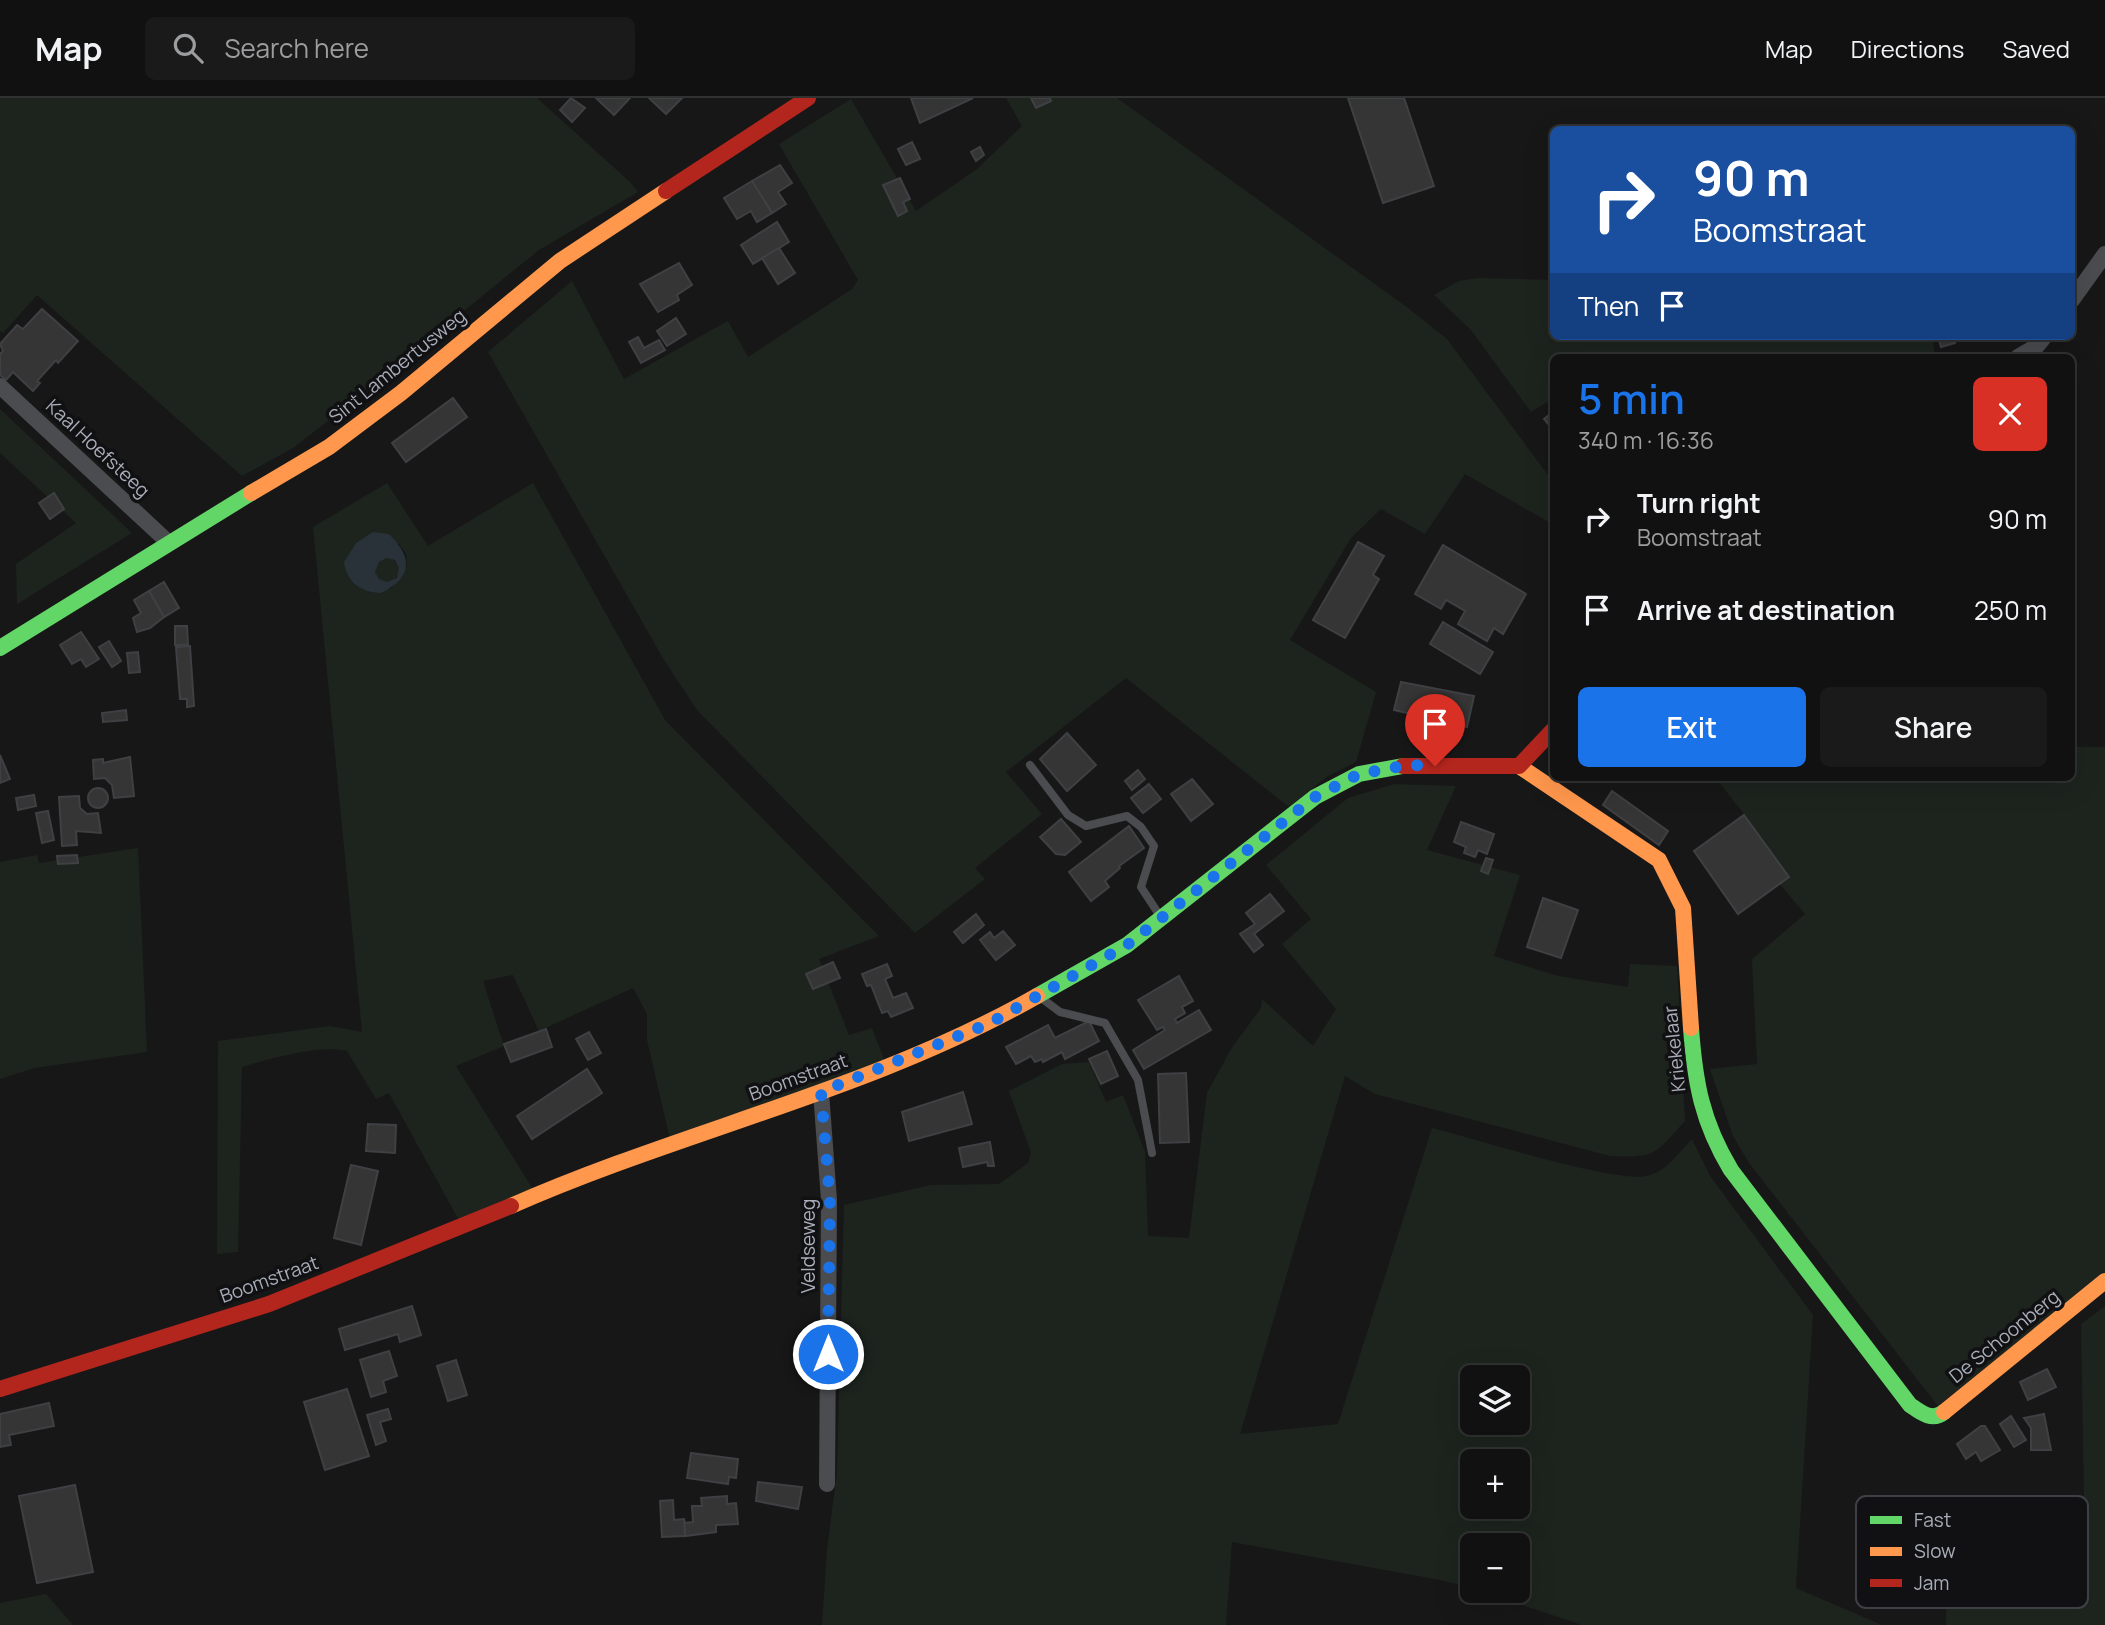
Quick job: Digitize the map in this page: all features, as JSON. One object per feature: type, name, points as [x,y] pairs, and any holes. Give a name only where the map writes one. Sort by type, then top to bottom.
[{"type":"street","name":"Sint Lambertusweg","points":[[0,648],[168,542],[329,447],[401,393],[560,261],[808,98]]},
{"type":"street","points":[[2075,296],[2105,254]]},
{"type":"street","points":[[2023,354],[2042,340]]},
{"type":"street","name":"Kaal Hoefsteeg","points":[[0,386],[168,542]]},
{"type":"street","points":[[1520,766],[1550,733]]},
{"type":"street","name":"Boomstraat","points":[[0,1389],[269,1304],[571,1180],[821,1092],[990,1023],[1040,997],[1127,945],[1315,797],[1359,774],[1408,765],[1520,766]]},
{"type":"street","name":"Kriekelaar","points":[[1520,766],[1658,860],[1672,881],[1684,908],[1695,1083],[1712,1139],[1731,1170],[1910,1405],[1926,1416]]},
{"type":"street","name":"Veldseweg","points":[[821,1092],[830,1200],[827,1483]]},
{"type":"street","name":"De Schoonberg","points":[[1926,1416],[1940,1416],[2105,1281]]},
{"type":"lane","points":[[1030,765],[1068,815],[1086,826],[1127,816],[1142,827],[1154,846],[1141,887],[1161,919]]},
{"type":"lane","points":[[1040,997],[1060,1012],[1105,1023],[1138,1080],[1152,1153]]},
{"type":"shaded area","points":[[0,98],[537,98],[638,192],[539,250],[293,448],[242,476],[37,295],[3,333],[0,331]]},
{"type":"shaded area","points":[[1006,98],[1117,98],[1408,308],[1447,339],[1550,478],[1550,523],[1465,474],[1425,534],[1381,509],[1351,538],[1290,640],[1376,692],[1356,762],[1328,776],[1289,807],[1126,678],[1006,772],[1042,814],[975,868],[985,879],[915,933],[697,710],[664,660],[488,352],[572,281],[624,379],[728,321],[748,357],[852,289],[858,280],[779,144],[851,99],[916,211],[977,169],[1022,126]]},
{"type":"shaded area","points":[[1477,278],[1550,280],[1550,340],[1937,340],[1933,342],[1935,354],[1550,354],[1550,400],[1531,412],[1471,330],[1434,295],[1459,281]]},
{"type":"shaded area","points":[[0,409],[132,533],[17,604],[16,564],[76,523],[0,453]]},
{"type":"shaded area","points":[[387,483],[428,546],[533,483],[665,720],[879,936],[819,959],[849,1035],[872,1028],[885,1062],[670,1139],[647,1040],[647,1014],[633,988],[539,1031],[513,975],[483,981],[504,1046],[456,1066],[534,1191],[462,1226],[389,1093],[376,1099],[347,1051],[323,1049],[294,1053],[242,1067],[238,1252],[217,1254],[218,1041],[330,1026],[362,1032],[313,527]],"holes":[[[356,543],[399,544],[406,554],[407,566],[391,588],[344,562]]]},
{"type":"shaded area","points":[[373,532],[389,534],[405,559],[404,574],[392,587],[381,593],[367,591],[356,585],[348,576],[344,562],[356,543]],"holes":[[[386,558],[395,560],[399,568],[397,578],[387,582],[379,579],[375,572],[379,562]]]},
{"type":"shaded area","points":[[387,558],[398,565],[399,570],[392,581],[387,582],[376,575],[375,570],[382,559]]},
{"type":"shaded area","points":[[2075,747],[2105,747],[2105,1273],[1938,1406],[1749,1163],[1733,1136],[1710,1069],[1757,1064],[1752,959],[1805,914],[1731,826],[1744,814],[1718,781],[2075,781]]},
{"type":"shaded area","points":[[1394,784],[1456,786],[1427,850],[1520,875],[1494,956],[1558,976],[1628,987],[1630,964],[1677,966],[1685,1121],[1654,1152],[1637,1156],[1610,1156],[1375,1094],[1345,1076],[1240,1434],[1338,1424],[1432,1128],[1575,1167],[1630,1176],[1654,1174],[1672,1161],[1692,1139],[1710,1176],[1813,1315],[1796,1588],[1882,1625],[1582,1625],[1516,1603],[1530,1603],[1530,1533],[1460,1533],[1460,1585],[1232,1542],[1226,1625],[822,1625],[827,1550],[837,1472],[844,1205],[931,1185],[999,1184],[1028,1163],[1031,1153],[1009,1091],[1062,1064],[1089,1062],[1106,1102],[1123,1095],[1145,1152],[1148,1236],[1189,1238],[1207,1093],[1231,1049],[1261,1008],[1262,999],[1313,1046],[1336,1009],[1282,944],[1311,919],[1266,865],[1348,798]]},
{"type":"shaded area","points":[[138,848],[147,1052],[34,1068],[0,1079],[0,862],[37,855],[39,863]]},
{"type":"shaded area","points":[[2105,1306],[2105,1625],[1946,1625],[1946,1608],[2088,1608],[2088,1496],[2084,1496],[2081,1324]]},
{"type":"shaded area","points":[[46,1594],[73,1625],[0,1625],[0,1603]]},
{"type":"building","points":[[571,98],[585,108],[572,122],[560,110]]},
{"type":"building","points":[[596,98],[630,98],[614,115]]},
{"type":"building","points":[[649,98],[682,98],[666,114]]},
{"type":"building","points":[[911,98],[973,98],[920,123]]},
{"type":"building","points":[[1031,98],[1050,98],[1051,101],[1036,108]]},
{"type":"building","points":[[1348,98],[1404,98],[1434,186],[1383,203]]},
{"type":"building","points":[[912,142],[920,159],[906,165],[898,149]]},
{"type":"building","points":[[980,147],[984,155],[976,161],[971,152]]},
{"type":"building","points":[[780,165],[792,183],[778,192],[786,204],[772,213],[752,181]]},
{"type":"building","points":[[900,178],[910,199],[903,202],[907,211],[898,216],[883,185]]},
{"type":"building","points":[[752,181],[772,213],[757,222],[751,211],[737,219],[724,198]]},
{"type":"building","points":[[777,222],[789,242],[753,264],[741,245]]},
{"type":"building","points":[[779,248],[795,273],[778,284],[762,258]]},
{"type":"building","points":[[679,263],[692,285],[677,295],[679,300],[658,312],[640,284]]},
{"type":"building","points":[[42,309],[78,341],[37,381],[40,383],[33,391],[13,372],[6,380],[0,375],[0,354],[3,351],[0,344],[17,325],[23,329]]},
{"type":"building","points":[[676,318],[686,334],[667,346],[657,331]]},
{"type":"building","points":[[638,337],[644,348],[659,340],[665,350],[641,363],[629,342]]},
{"type":"building","points":[[1939,340],[1954,340],[1955,343],[1941,347]]},
{"type":"building","points":[[453,398],[467,417],[406,462],[392,443]]},
{"type":"building","points":[[1550,414],[1550,426],[1544,419]]},
{"type":"building","points":[[54,493],[64,509],[50,519],[39,503]]},
{"type":"building","points":[[1358,542],[1384,556],[1373,575],[1379,579],[1345,638],[1313,620]]},
{"type":"building","points":[[1443,545],[1526,594],[1503,634],[1494,628],[1487,641],[1458,624],[1465,611],[1446,600],[1441,609],[1415,594]]},
{"type":"building","points":[[164,582],[179,608],[164,617],[149,591]]},
{"type":"building","points":[[149,591],[164,617],[150,628],[137,632],[133,618],[141,613],[134,600]]},
{"type":"building","points":[[1443,622],[1493,652],[1480,674],[1430,644]]},
{"type":"building","points":[[175,626],[187,626],[188,645],[175,645]]},
{"type":"building","points":[[81,632],[99,659],[86,667],[81,659],[72,664],[60,645]]},
{"type":"building","points":[[109,641],[121,661],[112,667],[99,647]]},
{"type":"building","points":[[190,646],[194,706],[187,707],[187,699],[180,699],[176,647]]},
{"type":"building","points":[[138,652],[140,672],[129,673],[127,653]]},
{"type":"building","points":[[1401,682],[1474,696],[1467,727],[1394,710]]},
{"type":"building","points":[[126,710],[127,720],[103,722],[102,713]]},
{"type":"building","points":[[1067,733],[1096,765],[1067,791],[1040,759]]},
{"type":"building","points":[[0,755],[10,779],[0,783]]},
{"type":"building","points":[[130,757],[134,796],[114,798],[112,785],[105,778],[94,779],[93,760],[103,759],[103,763]]},
{"type":"building","points":[[1138,770],[1145,779],[1132,790],[1125,781]]},
{"type":"building","points":[[1192,779],[1213,804],[1191,821],[1171,794]]},
{"type":"building","points":[[1149,784],[1161,799],[1143,813],[1131,798]]},
{"type":"building","points":[[98,788],[105,791],[108,798],[105,805],[98,808],[91,805],[88,798],[91,791]]},
{"type":"building","points":[[1612,791],[1668,831],[1659,845],[1603,805]]},
{"type":"building","points":[[34,795],[36,806],[18,810],[16,798]]},
{"type":"building","points":[[79,796],[80,808],[87,814],[98,813],[101,833],[76,831],[77,845],[62,846],[59,797]]},
{"type":"building","points":[[48,811],[54,840],[42,843],[36,813]]},
{"type":"building","points":[[1744,815],[1789,877],[1738,914],[1694,851]]},
{"type":"building","points":[[1061,819],[1081,842],[1065,855],[1056,854],[1040,837]]},
{"type":"building","points":[[1461,822],[1494,834],[1487,854],[1478,850],[1475,857],[1464,853],[1466,847],[1454,842]]},
{"type":"building","points":[[1129,826],[1144,848],[1119,866],[1105,881],[1109,887],[1091,901],[1069,872]]},
{"type":"building","points":[[77,855],[78,863],[58,864],[57,856]]},
{"type":"building","points":[[1486,858],[1493,860],[1488,874],[1481,871]]},
{"type":"building","points":[[1270,894],[1284,911],[1254,934],[1263,945],[1254,952],[1240,934],[1255,924],[1246,913]]},
{"type":"building","points":[[1543,898],[1578,910],[1561,958],[1527,947]]},
{"type":"building","points":[[976,914],[984,925],[963,943],[954,932]]},
{"type":"building","points":[[1003,931],[1015,945],[996,960],[980,940],[990,932],[994,938]]},
{"type":"building","points":[[833,962],[840,978],[813,989],[806,974]]},
{"type":"building","points":[[887,964],[892,976],[885,979],[893,998],[906,993],[913,1008],[891,1017],[888,1011],[882,1013],[871,985],[867,986],[862,974]]},
{"type":"building","points":[[1179,976],[1193,1001],[1182,1007],[1185,1013],[1175,1019],[1177,1023],[1199,1010],[1211,1030],[1144,1069],[1133,1050],[1165,1030],[1163,1027],[1157,1030],[1138,1000]]},
{"type":"building","points":[[1089,1021],[1099,1041],[1065,1059],[1062,1052],[1043,1062],[1042,1059],[1035,1062],[1031,1056],[1016,1064],[1006,1047],[1048,1025],[1055,1038]]},
{"type":"building","points":[[546,1029],[552,1047],[511,1062],[504,1044]]},
{"type":"building","points":[[589,1032],[601,1053],[588,1060],[576,1039]]},
{"type":"building","points":[[1107,1051],[1118,1076],[1101,1084],[1089,1059]]},
{"type":"building","points":[[587,1069],[602,1093],[532,1139],[517,1116]]},
{"type":"building","points":[[1186,1073],[1189,1142],[1160,1143],[1158,1074]]},
{"type":"building","points":[[963,1092],[972,1124],[909,1141],[902,1112]]},
{"type":"building","points":[[368,1124],[396,1125],[395,1153],[366,1151]]},
{"type":"building","points":[[990,1142],[994,1166],[988,1166],[987,1162],[963,1167],[959,1148]]},
{"type":"building","points":[[351,1165],[378,1171],[361,1245],[334,1238]]},
{"type":"building","points":[[412,1306],[421,1335],[400,1342],[398,1334],[345,1350],[339,1329]]},
{"type":"building","points":[[389,1351],[397,1376],[383,1381],[386,1392],[371,1397],[360,1360]]},
{"type":"building","points":[[456,1360],[467,1395],[448,1401],[437,1366]]},
{"type":"building","points":[[2047,1369],[2056,1387],[2028,1400],[2020,1382]]},
{"type":"building","points":[[347,1389],[369,1456],[325,1470],[304,1402]]},
{"type":"building","points":[[49,1403],[54,1426],[9,1435],[11,1445],[0,1447],[0,1414]]},
{"type":"building","points":[[388,1409],[391,1419],[380,1422],[386,1441],[376,1445],[367,1415]]},
{"type":"building","points":[[2044,1414],[2051,1450],[2031,1450],[2031,1428],[2024,1418]]},
{"type":"building","points":[[2011,1416],[2026,1440],[2014,1447],[2000,1424]]},
{"type":"building","points":[[1981,1426],[1985,1426],[2000,1450],[1981,1461],[1976,1452],[1966,1459],[1957,1444]]},
{"type":"building","points":[[691,1453],[738,1459],[736,1478],[729,1477],[728,1484],[687,1478]]},
{"type":"building","points":[[758,1482],[802,1487],[798,1509],[756,1501]]},
{"type":"building","points":[[75,1485],[93,1572],[37,1583],[19,1496]]},
{"type":"building","points":[[727,1496],[727,1504],[736,1503],[738,1524],[716,1525],[716,1532],[685,1536],[684,1519],[685,1523],[693,1522],[692,1506],[702,1506],[701,1498]]},
{"type":"building","points":[[673,1500],[674,1520],[684,1519],[685,1536],[662,1537],[660,1501]]},
{"type":"traffic: fast","points":[[0,648],[251,493]]},
{"type":"traffic: fast","points":[[1037,996],[1127,945],[1315,797],[1359,774],[1403,766]]},
{"type":"traffic: fast","points":[[1691,1028],[1702,1102],[1713,1135],[1731,1170],[1910,1405],[1931,1416],[1944,1412]]},
{"type":"traffic: slow","points":[[251,493],[329,447],[401,393],[560,261],[666,191]]},
{"type":"traffic: slow","points":[[1519,766],[1659,860],[1683,908],[1691,1028]]},
{"type":"traffic: slow","points":[[511,1206],[643,1154],[909,1058],[974,1029],[1037,996]]},
{"type":"traffic: slow","points":[[1944,1412],[2105,1281]]},
{"type":"traffic: jam","points":[[666,191],[808,98]]},
{"type":"traffic: jam","points":[[1403,766],[1519,766],[1550,733]]},
{"type":"traffic: jam","points":[[0,1389],[269,1304],[511,1206]]},
{"type":"route","points":[[828,1354],[830,1200],[821,1092],[899,1063],[990,1023],[1040,997],[1127,945],[1315,797],[1359,774],[1408,765],[1435,766]]}]
